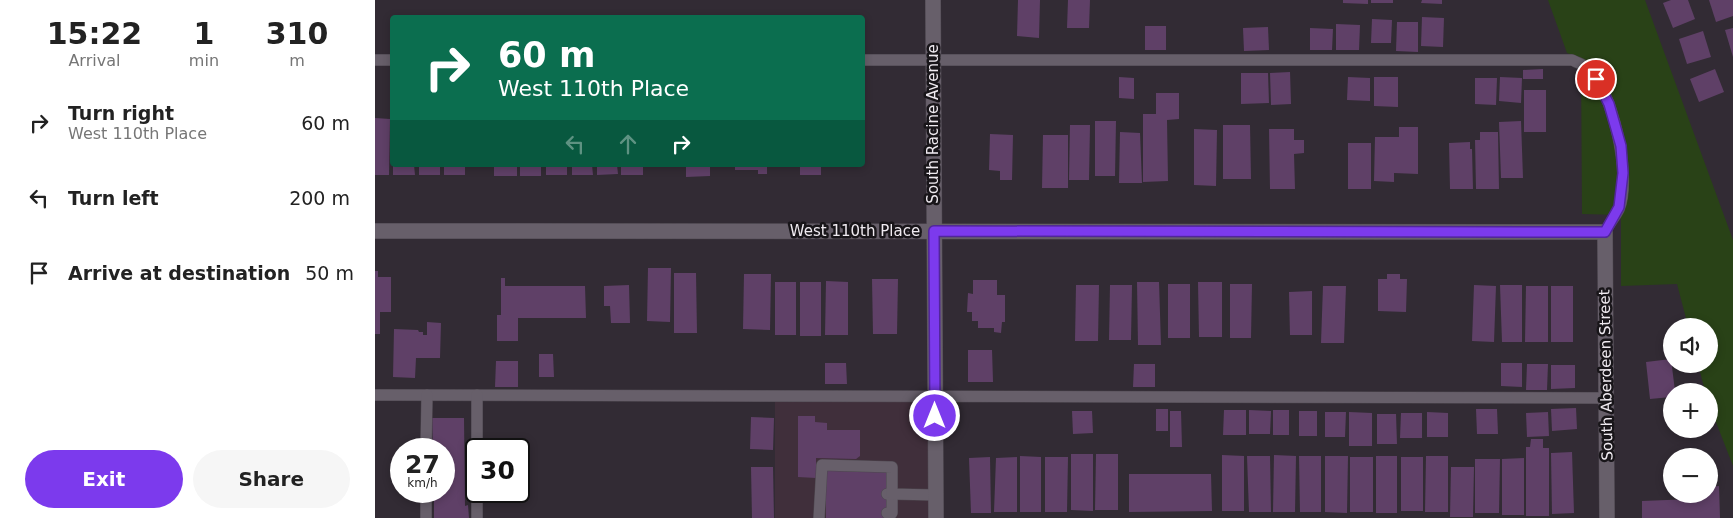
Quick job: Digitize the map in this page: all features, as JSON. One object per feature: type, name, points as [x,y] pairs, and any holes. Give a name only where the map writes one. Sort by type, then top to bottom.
[{"type":"street","name":"South Racine Avenue","points":[[933,0],[936,518]]},
{"type":"street","name":"West 110th Place","points":[[375,231],[1605,232]]},
{"type":"street","name":"South Aberdeen Street","points":[[1605,232],[1607,518]]},
{"type":"lane","points":[[375,60],[390,60]]},
{"type":"lane","points":[[865,60],[1572,60],[1586,67],[1596,79],[1609,104],[1621,146],[1623,173],[1619,207],[1605,232]]},
{"type":"lane","points":[[375,395],[1606,398]]},
{"type":"lane","points":[[427,395],[427,438]]},
{"type":"lane","points":[[477,395],[477,438]]},
{"type":"lane","points":[[821,514],[823,493],[822,465],[892,467],[889,494],[892,513],[887,513]]},
{"type":"lane","points":[[889,494],[935,495]]},
{"type":"lane","points":[[426,503],[426,518]]},
{"type":"lane","points":[[477,503],[477,518]]},
{"type":"shaded area","points":[[936,400],[936,518],[775,518],[775,401]]},
{"type":"green space","points":[[1548,0],[1645,0],[1733,240],[1733,466],[1718,427],[1718,383],[1703,383],[1700,373],[1718,373],[1718,318],[1686,318],[1677,284],[1621,286],[1621,215],[1582,214],[1581,58],[1567,53]]},
{"type":"building","points":[[1018,0],[1040,0],[1039,38],[1017,36]]},
{"type":"building","points":[[1068,0],[1090,0],[1089,28],[1067,28]]},
{"type":"building","points":[[1343,0],[1368,0],[1368,4],[1343,3]]},
{"type":"building","points":[[1371,0],[1393,0],[1393,3],[1371,3]]},
{"type":"building","points":[[1422,0],[1442,0],[1442,4],[1421,3]]},
{"type":"building","points":[[1671,0],[1688,0],[1695,19],[1673,28],[1663,3]]},
{"type":"building","points":[[1709,0],[1733,0],[1733,16],[1716,22]]},
{"type":"building","points":[[1422,17],[1444,18],[1443,47],[1421,46]]},
{"type":"building","points":[[1372,19],[1392,20],[1391,43],[1371,43]]},
{"type":"building","points":[[1397,22],[1418,22],[1418,52],[1396,51]]},
{"type":"building","points":[[1336,24],[1360,25],[1359,50],[1336,50]]},
{"type":"building","points":[[1145,26],[1166,26],[1166,50],[1145,50]]},
{"type":"building","points":[[1268,27],[1269,50],[1244,51],[1243,28]]},
{"type":"building","points":[[1310,28],[1333,29],[1332,50],[1310,50]]},
{"type":"building","points":[[1733,28],[1733,57],[1725,30]]},
{"type":"building","points":[[1703,31],[1711,57],[1687,64],[1679,39]]},
{"type":"building","points":[[1543,69],[1543,79],[1523,79],[1523,70]]},
{"type":"building","points":[[1715,69],[1724,92],[1699,102],[1690,79]]},
{"type":"building","points":[[1290,72],[1291,104],[1271,105],[1270,73]]},
{"type":"building","points":[[1241,73],[1268,73],[1269,103],[1241,104]]},
{"type":"building","points":[[1119,77],[1134,78],[1134,99],[1119,98]]},
{"type":"building","points":[[1348,77],[1370,78],[1370,101],[1347,100]]},
{"type":"building","points":[[1374,77],[1398,77],[1398,107],[1374,106]]},
{"type":"building","points":[[1500,77],[1522,78],[1521,103],[1499,101]]},
{"type":"building","points":[[1475,78],[1497,78],[1496,105],[1475,104]]},
{"type":"building","points":[[1524,90],[1546,90],[1546,132],[1524,132]]},
{"type":"building","points":[[1156,93],[1179,93],[1179,119],[1167,120],[1168,181],[1143,182],[1143,114],[1156,114]]},
{"type":"building","points":[[375,118],[390,119],[389,175],[375,175]]},
{"type":"building","points":[[1095,121],[1116,121],[1115,176],[1095,176]]},
{"type":"building","points":[[1521,121],[1523,178],[1501,178],[1499,122]]},
{"type":"building","points":[[1070,125],[1090,125],[1089,180],[1069,180]]},
{"type":"building","points":[[1223,125],[1250,125],[1251,179],[1223,179]]},
{"type":"building","points":[[1399,127],[1418,127],[1418,174],[1394,173],[1394,182],[1374,181],[1375,137],[1399,137]]},
{"type":"building","points":[[1194,129],[1217,130],[1216,186],[1194,185]]},
{"type":"building","points":[[1269,129],[1294,129],[1294,140],[1304,140],[1304,153],[1294,154],[1295,189],[1270,189]]},
{"type":"building","points":[[1120,132],[1140,133],[1142,183],[1119,183]]},
{"type":"building","points":[[1480,132],[1498,132],[1499,189],[1476,189],[1475,140],[1480,140]]},
{"type":"building","points":[[990,134],[1013,135],[1012,180],[1000,180],[1000,171],[989,170]]},
{"type":"building","points":[[1043,135],[1068,135],[1068,188],[1042,188]]},
{"type":"building","points":[[1470,142],[1470,149],[1472,149],[1473,189],[1450,189],[1449,143]]},
{"type":"building","points":[[1348,143],[1371,143],[1371,189],[1348,189]]},
{"type":"building","points":[[393,167],[414,167],[415,175],[393,175]]},
{"type":"building","points":[[419,167],[440,167],[440,175],[419,175]]},
{"type":"building","points":[[444,167],[465,167],[465,175],[444,175]]},
{"type":"building","points":[[494,167],[517,167],[517,176],[494,176]]},
{"type":"building","points":[[520,167],[541,167],[541,176],[520,176]]},
{"type":"building","points":[[546,167],[567,167],[567,175],[546,175]]},
{"type":"building","points":[[572,167],[592,167],[593,175],[572,175]]},
{"type":"building","points":[[597,167],[617,167],[618,174],[597,175]]},
{"type":"building","points":[[621,167],[643,167],[643,175],[621,175]]},
{"type":"building","points":[[686,167],[710,167],[710,176],[686,177]]},
{"type":"building","points":[[735,167],[767,167],[767,174],[758,174],[758,170],[735,170]]},
{"type":"building","points":[[800,167],[821,167],[821,175],[800,175]]},
{"type":"building","points":[[648,268],[671,268],[670,322],[647,321]]},
{"type":"building","points":[[375,271],[378,271],[378,277],[391,277],[391,312],[380,312],[380,334],[375,334]]},
{"type":"building","points":[[674,273],[696,273],[697,333],[674,333]]},
{"type":"building","points":[[744,274],[771,274],[770,330],[743,329]]},
{"type":"building","points":[[1387,274],[1400,274],[1400,279],[1407,279],[1406,312],[1378,311],[1378,279],[1387,279]]},
{"type":"building","points":[[501,278],[505,278],[505,286],[585,286],[586,318],[518,318],[518,341],[497,341],[497,315],[501,315]]},
{"type":"building","points":[[872,279],[898,279],[897,334],[873,334]]},
{"type":"building","points":[[973,280],[997,280],[997,295],[1005,295],[1005,322],[1002,322],[1001,333],[994,332],[994,328],[978,328],[978,321],[972,321],[972,312],[967,312],[968,293],[973,294]]},
{"type":"building","points":[[826,281],[848,282],[848,335],[825,335]]},
{"type":"building","points":[[775,282],[796,282],[796,335],[775,335]]},
{"type":"building","points":[[800,282],[821,282],[821,336],[800,336]]},
{"type":"building","points":[[1137,282],[1159,282],[1161,345],[1138,345]]},
{"type":"building","points":[[1198,282],[1222,282],[1222,337],[1199,337]]},
{"type":"building","points":[[1168,284],[1190,284],[1190,338],[1168,338]]},
{"type":"building","points":[[1230,284],[1252,284],[1251,338],[1230,338]]},
{"type":"building","points":[[629,285],[630,323],[611,323],[610,306],[604,306],[604,286]]},
{"type":"building","points":[[1076,285],[1099,285],[1098,341],[1075,341]]},
{"type":"building","points":[[1110,285],[1132,285],[1131,340],[1109,340]]},
{"type":"building","points":[[1474,285],[1496,286],[1494,342],[1472,341]]},
{"type":"building","points":[[1500,285],[1522,285],[1522,342],[1502,342]]},
{"type":"building","points":[[1323,286],[1346,286],[1344,343],[1321,343]]},
{"type":"building","points":[[1526,286],[1548,286],[1548,342],[1525,342]]},
{"type":"building","points":[[1551,286],[1573,286],[1573,342],[1551,342]]},
{"type":"building","points":[[1312,291],[1312,335],[1290,335],[1289,292]]},
{"type":"building","points":[[427,322],[441,323],[440,358],[416,358],[415,378],[393,377],[394,329],[418,330],[423,332],[423,335],[427,335]]},
{"type":"building","points":[[968,350],[992,350],[993,382],[968,382]]},
{"type":"building","points":[[539,354],[553,354],[554,377],[539,377]]},
{"type":"building","points":[[1663,360],[1663,373],[1673,373],[1674,383],[1663,383],[1663,398],[1650,399],[1646,362]]},
{"type":"building","points":[[496,361],[518,361],[518,387],[495,387]]},
{"type":"building","points":[[825,363],[846,363],[847,384],[825,384]]},
{"type":"building","points":[[1501,363],[1522,363],[1522,387],[1501,386]]},
{"type":"building","points":[[1134,364],[1155,364],[1155,387],[1133,387]]},
{"type":"building","points":[[1527,364],[1548,364],[1547,390],[1526,390]]},
{"type":"building","points":[[1551,365],[1575,365],[1575,388],[1551,389]]},
{"type":"building","points":[[1576,408],[1577,429],[1552,431],[1551,409]]},
{"type":"building","points":[[1156,409],[1168,409],[1168,431],[1156,431]]},
{"type":"building","points":[[1476,409],[1497,409],[1498,434],[1477,434]]},
{"type":"building","points":[[1224,410],[1246,410],[1246,435],[1223,435]]},
{"type":"building","points":[[1249,410],[1271,411],[1270,434],[1249,434]]},
{"type":"building","points":[[1273,410],[1289,410],[1289,435],[1273,435]]},
{"type":"building","points":[[1072,411],[1092,411],[1093,433],[1073,434]]},
{"type":"building","points":[[1170,411],[1181,411],[1182,447],[1170,447]]},
{"type":"building","points":[[1299,411],[1317,411],[1317,436],[1299,436]]},
{"type":"building","points":[[1325,412],[1346,412],[1345,437],[1325,437]]},
{"type":"building","points":[[1349,412],[1372,413],[1372,446],[1349,446]]},
{"type":"building","points":[[1427,412],[1448,413],[1448,437],[1427,437]]},
{"type":"building","points":[[1548,412],[1549,436],[1527,437],[1526,413]]},
{"type":"building","points":[[1401,413],[1422,413],[1422,438],[1400,438]]},
{"type":"building","points":[[1377,414],[1396,414],[1397,444],[1377,444]]},
{"type":"building","points":[[798,416],[815,416],[815,422],[827,423],[827,430],[860,430],[860,456],[856,459],[816,458],[816,478],[798,477]]},
{"type":"building","points":[[751,417],[774,418],[773,450],[750,449]]},
{"type":"building","points":[[432,418],[464,418],[465,506],[468,505],[469,518],[434,518],[434,503],[455,503],[455,438],[433,438]]},
{"type":"building","points":[[1531,439],[1543,439],[1543,448],[1549,448],[1549,516],[1526,516],[1526,447],[1530,447]]},
{"type":"building","points":[[1572,452],[1574,513],[1552,514],[1551,453]]},
{"type":"building","points":[[1071,454],[1093,454],[1093,511],[1071,510]]},
{"type":"building","points":[[1096,454],[1118,454],[1118,510],[1095,510]]},
{"type":"building","points":[[1222,455],[1244,456],[1244,511],[1222,511]]},
{"type":"building","points":[[1274,455],[1296,456],[1295,512],[1273,512]]},
{"type":"building","points":[[1020,456],[1041,457],[1041,512],[1020,512]]},
{"type":"building","points":[[1247,456],[1270,456],[1271,512],[1249,512]]},
{"type":"building","points":[[1299,456],[1321,456],[1321,512],[1300,512]]},
{"type":"building","points":[[1325,456],[1348,456],[1347,513],[1325,512]]},
{"type":"building","points":[[1376,456],[1397,456],[1397,513],[1376,513]]},
{"type":"building","points":[[1426,456],[1448,456],[1448,512],[1425,512]]},
{"type":"building","points":[[990,457],[991,513],[971,513],[969,458]]},
{"type":"building","points":[[1017,457],[1017,512],[994,512],[996,458]]},
{"type":"building","points":[[1045,457],[1068,457],[1067,512],[1045,512]]},
{"type":"building","points":[[1350,457],[1373,457],[1373,512],[1350,512]]},
{"type":"building","points":[[1401,457],[1423,457],[1423,511],[1401,511]]},
{"type":"building","points":[[1524,458],[1524,515],[1502,515],[1502,459]]},
{"type":"building","points":[[1475,459],[1500,459],[1499,513],[1475,513]]},
{"type":"building","points":[[751,467],[773,467],[774,518],[752,518]]},
{"type":"building","points":[[1451,467],[1474,467],[1473,517],[1450,517]]},
{"type":"building","points":[[826,471],[888,471],[887,518],[826,518]]},
{"type":"building","points":[[1129,474],[1211,474],[1212,511],[1129,512]]},
{"type":"building","points":[[1718,486],[1720,518],[1642,518],[1642,501],[1718,503]]},
{"type":"route","points":[[935,416],[934,231],[1605,232],[1619,207],[1623,173],[1621,146],[1609,104],[1596,79]]}]
